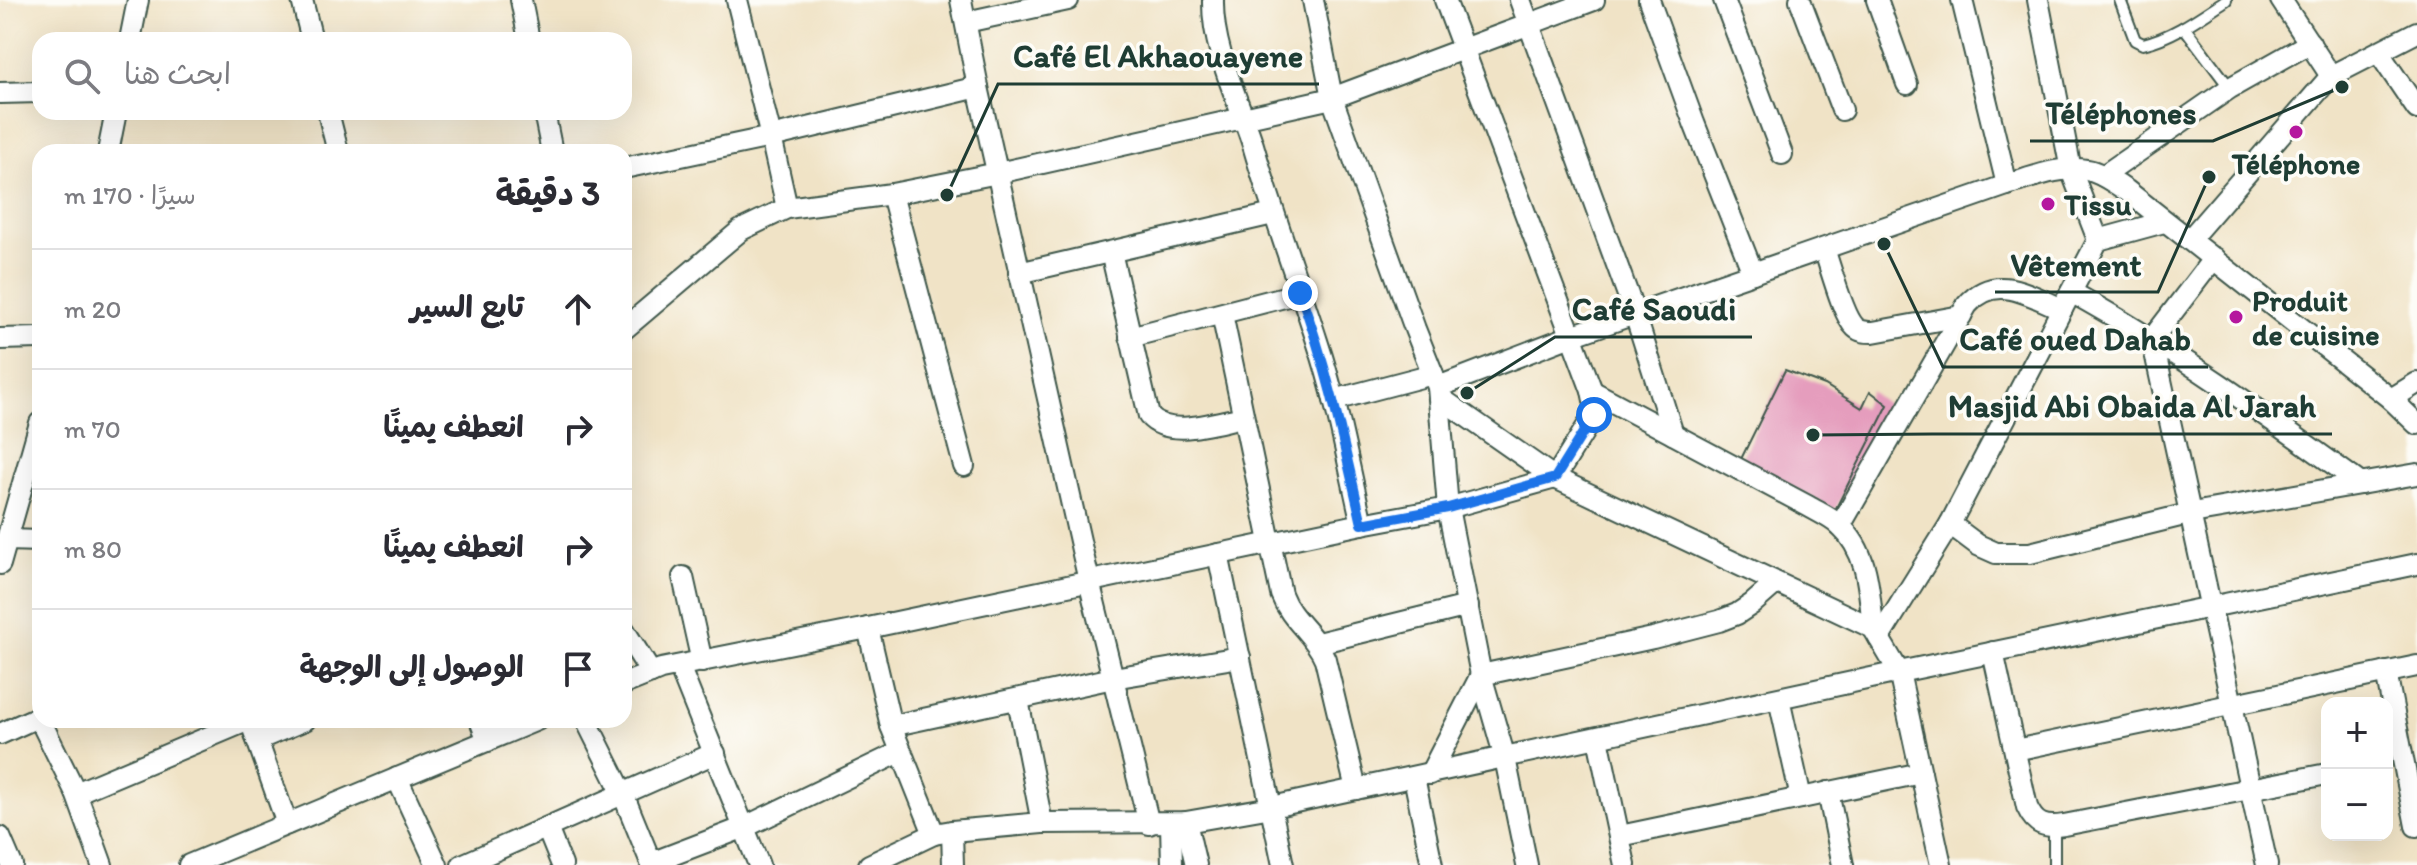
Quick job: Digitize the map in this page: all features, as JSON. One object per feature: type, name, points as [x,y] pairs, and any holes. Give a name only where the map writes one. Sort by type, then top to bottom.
[{"type":"street","points":[[302,0],[310,32]]},
{"type":"street","points":[[521,0],[527,32]]},
{"type":"street","points":[[737,0],[787,208]]},
{"type":"street","points":[[961,0],[1089,581],[1149,824]]},
{"type":"street","points":[[966,22],[1068,0]]},
{"type":"street","points":[[1213,0],[1216,37],[1317,341],[1334,400],[1362,524]]},
{"type":"street","points":[[1313,0],[1332,98],[1437,386],[1448,508],[1481,675],[1505,758],[1527,865]]},
{"type":"street","points":[[632,681],[661,669],[1448,508],[1555,478],[1594,415],[1592,391],[1445,0]]},
{"type":"street","points":[[1520,0],[1635,314],[1673,434]]},
{"type":"street","points":[[632,322],[741,230],[787,208],[892,194],[998,173],[1332,98],[1594,0]]},
{"type":"street","points":[[1649,0],[1753,273]]},
{"type":"street","points":[[1724,0],[1782,154]]},
{"type":"street","points":[[1800,0],[1842,110]]},
{"type":"street","points":[[1877,0],[1907,84]]},
{"type":"street","points":[[1962,0],[2007,185]]},
{"type":"street","points":[[2038,0],[2071,170],[2098,240]]},
{"type":"street","points":[[2281,0],[2331,76]]},
{"type":"street","points":[[132,32],[142,1]]},
{"type":"street","points":[[2190,239],[2331,76],[2417,32]]},
{"type":"street","points":[[2103,176],[2230,88],[2310,43]]},
{"type":"street","points":[[2379,53],[2417,109]]},
{"type":"street","points":[[632,166],[771,137],[978,87]]},
{"type":"street","points":[[0,93],[32,92]]},
{"type":"street","points":[[110,144],[114,120]]},
{"type":"street","points":[[330,120],[336,144]]},
{"type":"street","points":[[546,120],[550,144]]},
{"type":"street","points":[[1334,400],[1437,386],[1571,336],[2007,185],[2043,174],[2087,170],[2126,190],[2190,239],[2391,399],[2417,424]]},
{"type":"street","points":[[892,194],[964,466]]},
{"type":"street","points":[[1019,273],[1273,214]]},
{"type":"street","points":[[1876,633],[1950,524],[2098,240],[2164,222]]},
{"type":"street","points":[[1824,249],[1847,315],[1856,329],[1873,332],[1961,316]]},
{"type":"street","points":[[1111,252],[1149,416],[1155,423],[1172,428],[1243,417]]},
{"type":"street","points":[[2152,339],[2214,258]]},
{"type":"street","points":[[1840,526],[1961,316],[1977,294],[2002,287],[2067,301],[2152,339],[2241,397],[2361,484]]},
{"type":"street","points":[[1130,337],[1300,293]]},
{"type":"street","points":[[1222,314],[1281,594],[1294,620],[1318,643],[1325,659],[1356,789]]},
{"type":"street","points":[[0,339],[32,338]]},
{"type":"street","points":[[2152,339],[2267,865]]},
{"type":"street","points":[[2391,399],[2417,383]]},
{"type":"street","points":[[1437,386],[1555,478],[1876,633]]},
{"type":"street","points":[[1592,391],[1808,506],[1840,526],[1857,548],[1866,570],[1876,633],[1899,672],[1941,865]]},
{"type":"street","points":[[0,564],[32,458]]},
{"type":"street","points":[[1950,524],[1978,545],[1996,553],[2030,553],[2192,513],[2417,474]]},
{"type":"street","points":[[7,540],[32,541]]},
{"type":"street","points":[[1218,554],[1283,865]]},
{"type":"street","points":[[869,865],[943,832],[1042,823],[1179,823],[1272,807],[2417,564]]},
{"type":"street","points":[[683,577],[702,662]]},
{"type":"street","points":[[1432,865],[1422,775],[1481,675],[1719,621],[1745,609],[1776,583]]},
{"type":"street","points":[[1318,643],[1468,606]]},
{"type":"street","points":[[868,628],[900,752],[943,832],[953,865]]},
{"type":"street","points":[[632,643],[651,673]]},
{"type":"street","points":[[1993,652],[2031,815],[2044,826],[2054,827],[2321,775]]},
{"type":"street","points":[[891,726],[1113,678],[1240,657]]},
{"type":"street","points":[[679,666],[759,865]]},
{"type":"street","points":[[2015,750],[2417,666]]},
{"type":"street","points":[[2386,672],[2395,760],[2416,830]]},
{"type":"street","points":[[1779,699],[1801,798]]},
{"type":"street","points":[[1018,700],[1042,823]]},
{"type":"street","points":[[0,734],[32,721]]},
{"type":"street","points":[[45,728],[76,793],[102,865]]},
{"type":"street","points":[[76,793],[249,728]]},
{"type":"street","points":[[252,728],[287,824]]},
{"type":"street","points":[[483,728],[488,741]]},
{"type":"street","points":[[189,865],[225,858],[287,824],[518,728]]},
{"type":"street","points":[[590,728],[623,794],[652,864],[745,827],[900,752]]},
{"type":"street","points":[[1598,738],[1625,865]]},
{"type":"street","points":[[462,865],[715,753]]},
{"type":"street","points":[[1620,836],[1921,773]]},
{"type":"street","points":[[397,778],[437,865]]},
{"type":"street","points":[[1828,792],[1841,865]]},
{"type":"street","points":[[1172,865],[1179,823]]},
{"type":"street","points":[[1179,823],[1196,865]]},
{"type":"street","points":[[547,828],[562,865]]},
{"type":"street","points":[[0,837],[12,865]]},
{"type":"lane","points":[[2120,0],[2135,40],[2143,44],[2157,41],[2184,27],[2226,0]]},
{"type":"lane","points":[[2184,27],[2230,88]]},
{"type":"lane","points":[[2054,827],[2054,865]]},
{"type":"building","points":[[1785,370],[1825,385],[1862,408],[1870,391],[1888,405],[1835,510],[1740,461]]},
{"type":"place","name":"Téléphones","points":[[2342,87]]},
{"type":"place","name":"Téléphone","points":[[2296,132]]},
{"type":"place","name":"Vêtement","points":[[2209,177]]},
{"type":"place","name":"Café El Akhaouayene","points":[[947,195]]},
{"type":"place","name":"Tissu","points":[[2048,204]]},
{"type":"place","name":"Café oued Dahab","points":[[1884,244]]},
{"type":"place","name":"Produit de cuisine","points":[[2236,317]]},
{"type":"place","name":"Café Saoudi","points":[[1467,393]]},
{"type":"place","name":"Masjid Abi Obaida Al Jarah","points":[[1813,435]]},
{"type":"route","points":[[1300,293],[1334,400],[1362,524],[1448,508],[1555,478],[1594,415]]}]
